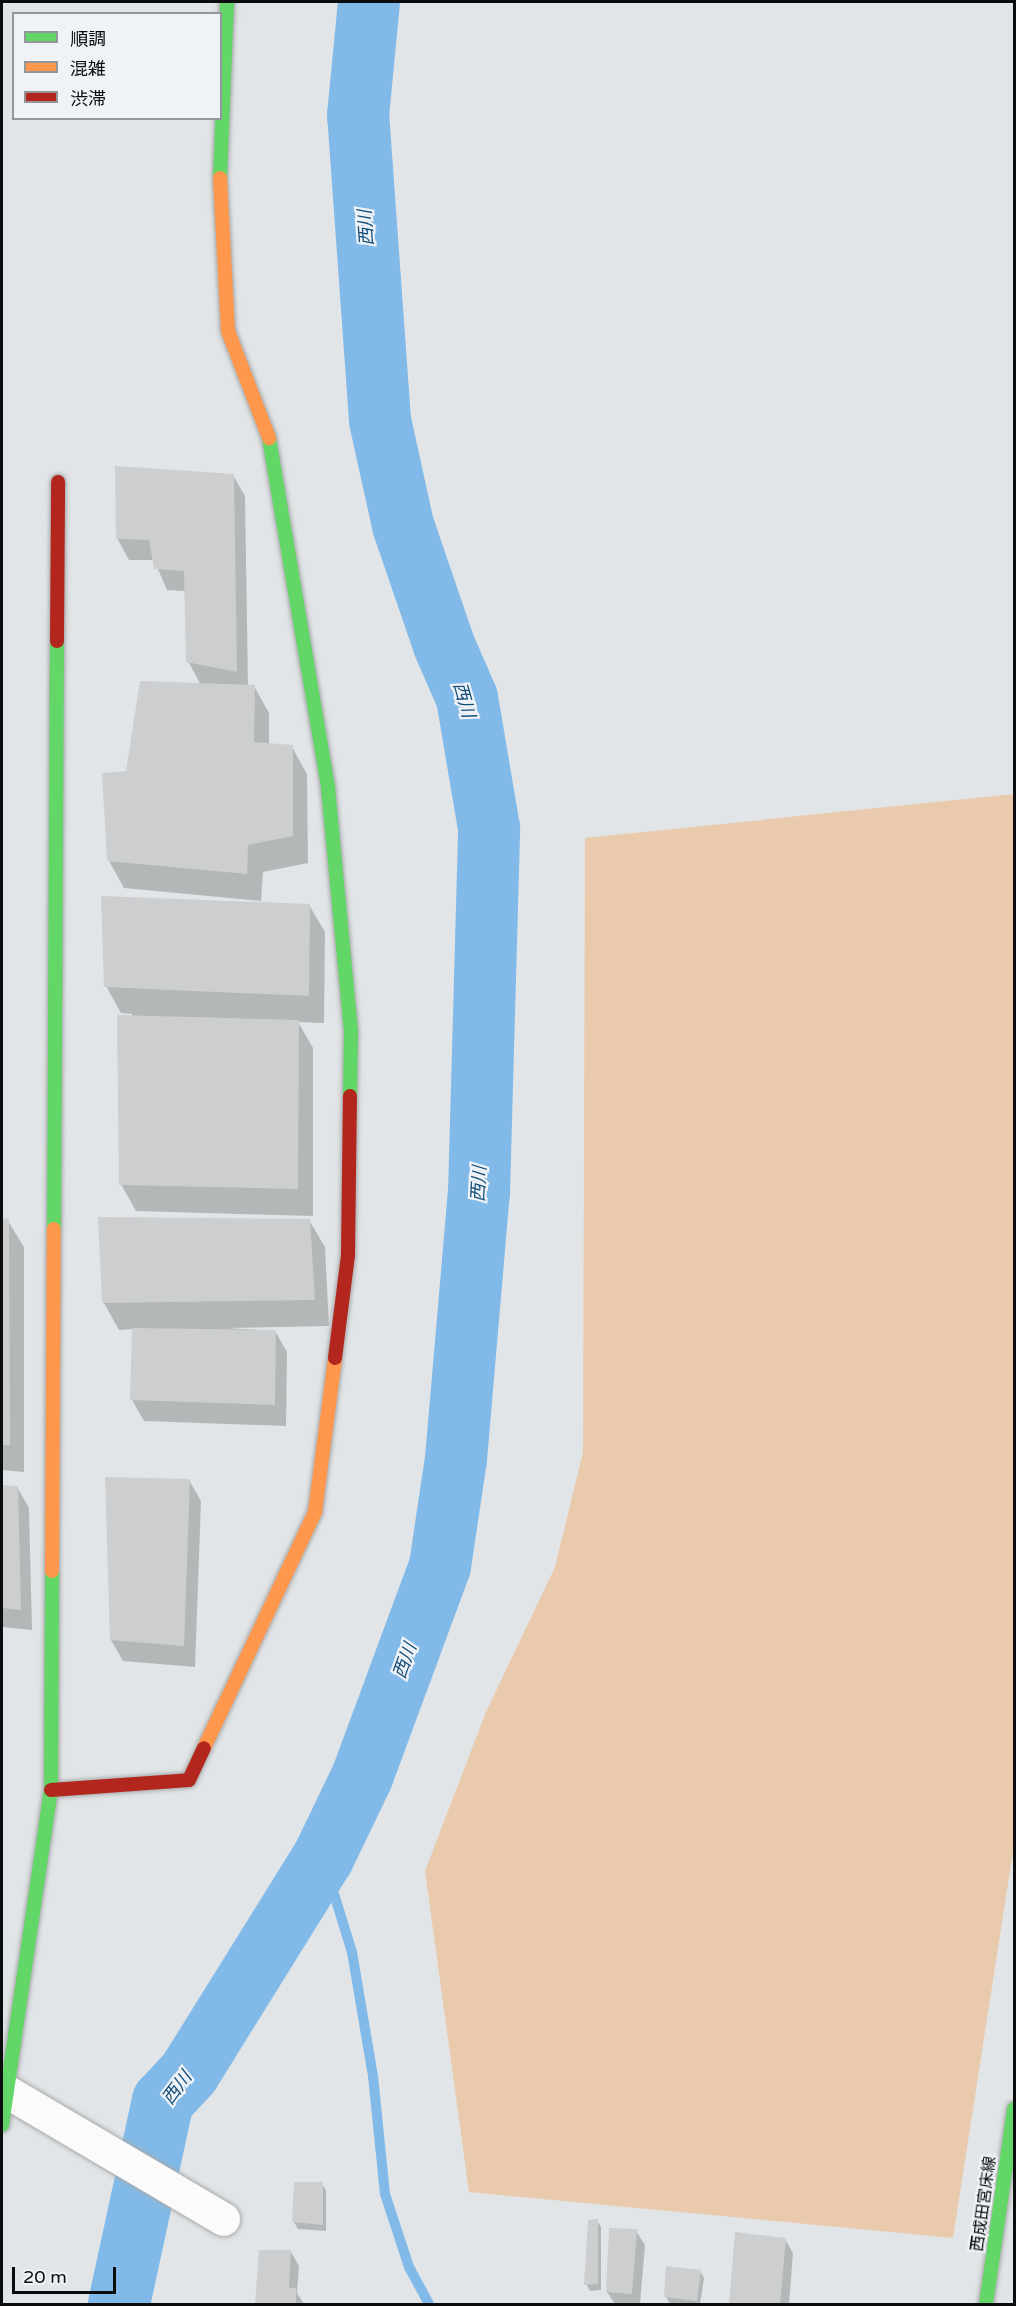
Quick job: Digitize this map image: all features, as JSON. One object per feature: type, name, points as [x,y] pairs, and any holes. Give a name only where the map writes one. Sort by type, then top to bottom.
[{"type":"street","points":[[222,98],[227,2]]},
{"type":"street","points":[[51,1790],[189,1780],[315,1512],[348,1255],[351,1032],[328,788],[270,440],[228,331],[219,155],[221,120]]},
{"type":"street","points":[[2,2125],[51,1790],[58,482]]},
{"type":"street","points":[[6,2091],[223,2219]]},
{"type":"street","name":"西成田宮床線","points":[[986,2304],[1014,2109]]},
{"type":"shaded area","points":[[1014,794],[1014,1845],[953,2238],[469,2192],[425,1871],[486,1712],[555,1567],[583,1452],[585,838]]},
{"type":"building","points":[[115,466],[234,474],[237,672],[186,662],[184,571],[154,569],[149,540],[116,539]]},
{"type":"building","points":[[140,681],[255,685],[254,742],[293,745],[293,836],[248,845],[247,874],[107,861],[102,773],[126,771]]},
{"type":"building","points":[[101,896],[310,904],[309,996],[104,987]]},
{"type":"building","points":[[117,1015],[299,1020],[298,1189],[119,1185]]},
{"type":"building","points":[[98,1217],[310,1219],[315,1300],[102,1303]]},
{"type":"building","points":[[2,1218],[9,1219],[10,1445],[2,1445]]},
{"type":"building","points":[[132,1328],[276,1330],[275,1405],[130,1400]]},
{"type":"building","points":[[105,1477],[190,1479],[184,1646],[110,1640]]},
{"type":"building","points":[[2,1485],[18,1486],[21,1610],[2,1608]]},
{"type":"building","points":[[294,2182],[323,2182],[323,2225],[292,2222]]},
{"type":"building","points":[[598,2219],[598,2284],[584,2285],[588,2220]]},
{"type":"building","points":[[609,2228],[637,2229],[632,2294],[606,2292]]},
{"type":"building","points":[[735,2232],[786,2238],[780,2304],[729,2304]]},
{"type":"building","points":[[259,2250],[291,2250],[289,2288],[296,2288],[296,2304],[255,2304]]},
{"type":"building","points":[[666,2266],[701,2270],[697,2301],[664,2297]]},
{"type":"waterway","name":"西川","points":[[119,2304],[163,2101],[189,2073],[323,1858],[362,1777],[440,1566],[456,1459],[479,1193],[489,828],[467,698],[444,645],[403,525],[380,420],[358,116],[369,2]]},
{"type":"waterway","points":[[323,1858],[352,1952],[373,2076],[385,2194],[409,2267],[429,2304]]},
{"type":"traffic: fast","points":[[220,178],[227,2]]},
{"type":"traffic: fast","points":[[269,438],[328,788],[351,1032],[350,1096]]},
{"type":"traffic: fast","points":[[54,1229],[57,641]]},
{"type":"traffic: fast","points":[[2,2125],[51,1790],[52,1571]]},
{"type":"traffic: fast","points":[[986,2304],[1014,2109]]},
{"type":"traffic: slow","points":[[220,178],[228,331],[269,438]]},
{"type":"traffic: slow","points":[[52,1571],[54,1229]]},
{"type":"traffic: slow","points":[[204,1748],[315,1512],[335,1358]]},
{"type":"traffic: jam","points":[[57,641],[58,482]]},
{"type":"traffic: jam","points":[[335,1358],[348,1255],[350,1096]]},
{"type":"traffic: jam","points":[[51,1790],[189,1780],[204,1748]]}]
